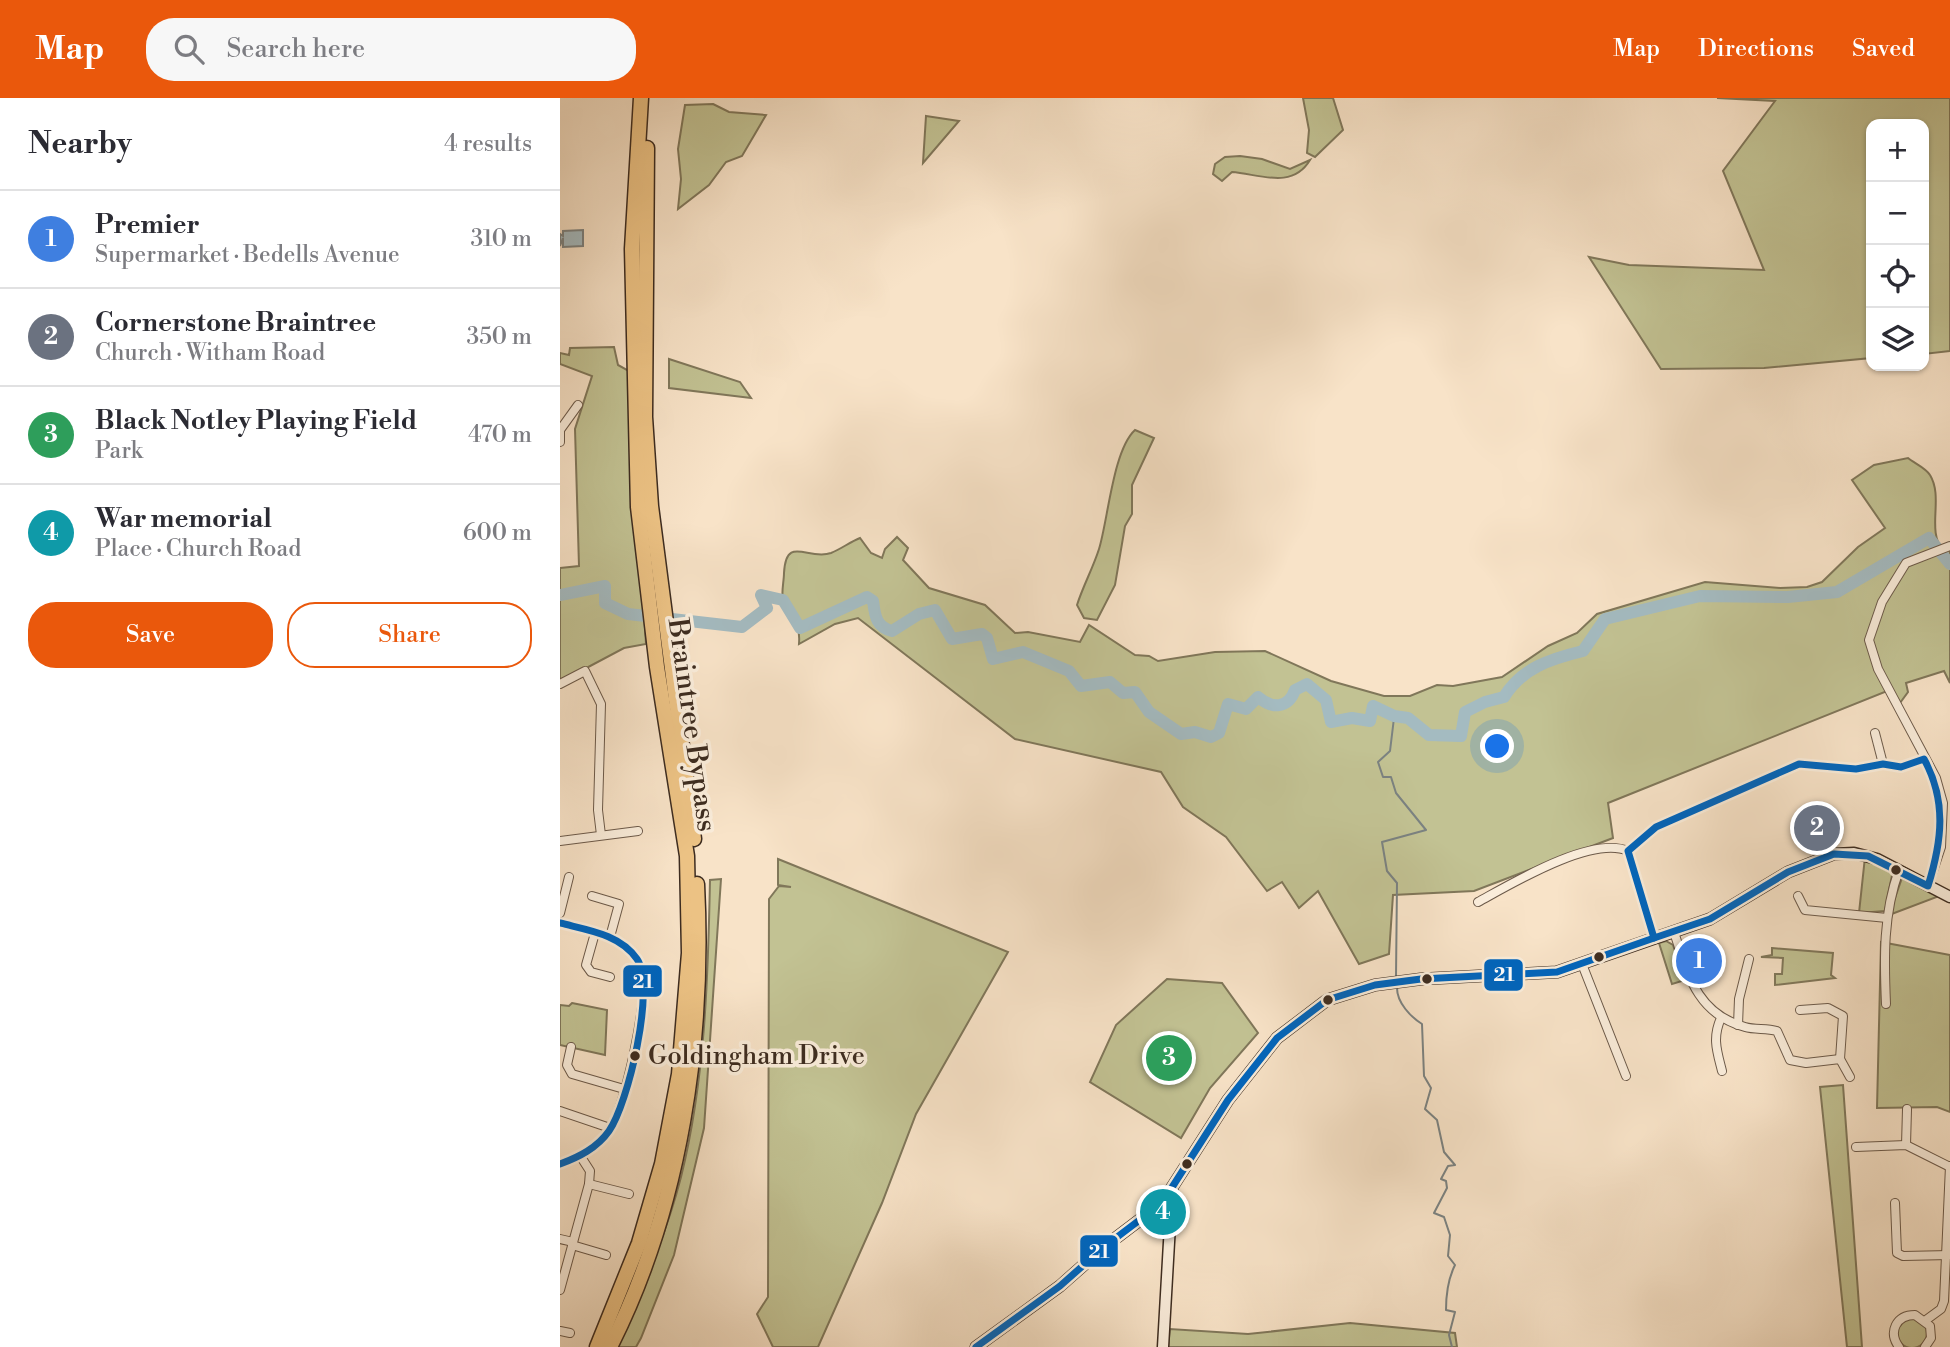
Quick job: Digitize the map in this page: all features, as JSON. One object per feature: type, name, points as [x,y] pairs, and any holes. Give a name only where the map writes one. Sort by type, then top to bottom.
[{"type":"highway","name":"Braintree Bypass","points":[[597,1347],[639,1243],[662,1164],[679,1074],[688,976],[687,856],[661,647],[638,507],[632,249],[641,98]]},
{"type":"highway","name":"Braintree Bypass","points":[[650,98],[644,253],[645,416],[654,599]]},
{"type":"highway","name":"Braintree Bypass","points":[[610,1347],[643,1268],[662,1208],[683,1113],[695,1021],[699,928],[695,846],[661,647]]},
{"type":"street","points":[[560,442],[560,430],[578,405]]},
{"type":"street","points":[[1928,886],[1941,847],[1947,803],[1869,640],[1877,612],[1906,563],[1948,547]]},
{"type":"street","points":[[560,684],[584,671],[601,704],[598,810],[601,835]]},
{"type":"street","points":[[1875,733],[1883,764]]},
{"type":"street","points":[[1628,851],[1656,827],[1799,764],[1856,769],[1883,764],[1901,767],[1924,759]]},
{"type":"street","points":[[560,841],[638,831]]},
{"type":"street","points":[[1478,902],[1517,881],[1597,847],[1618,847],[1628,851]]},
{"type":"street","points":[[1628,851],[1654,939]]},
{"type":"street","points":[[976,1347],[1060,1286],[1104,1247],[1151,1213],[1172,1190],[1228,1100],[1274,1042],[1327,1000],[1375,985],[1464,974],[1557,972],[1710,919],[1788,872],[1821,857],[1854,853],[1877,859],[1950,897]]},
{"type":"street","points":[[1886,1004],[1886,918],[1899,870]]},
{"type":"street","points":[[560,913],[569,877]]},
{"type":"street","points":[[592,896],[619,904],[610,937]]},
{"type":"street","points":[[1798,896],[1805,911],[1886,918]]},
{"type":"street","points":[[560,923],[610,937],[636,958],[643,972],[642,1003],[624,1088],[610,1128],[581,1157],[560,1164]]},
{"type":"street","points":[[1674,932],[1691,986],[1706,1008],[1738,1025],[1777,1031],[1790,1060],[1806,1063],[1840,1059]]},
{"type":"street","points":[[595,933],[586,965],[591,972],[610,977]]},
{"type":"street","points":[[1738,1025],[1739,999],[1749,959]]},
{"type":"street","points":[[1582,964],[1626,1076]]},
{"type":"street","points":[[1800,1010],[1828,1008],[1843,1016],[1840,1059],[1850,1077]]},
{"type":"street","points":[[1721,1018],[1715,1031],[1715,1043],[1722,1071]]},
{"type":"street","points":[[571,1047],[567,1065],[572,1074],[624,1088]]},
{"type":"street","points":[[1906,1145],[1907,1109]]},
{"type":"street","points":[[560,1111],[610,1128]]},
{"type":"street","points":[[1856,1147],[1906,1145],[1950,1166],[1944,1301],[1941,1309],[1926,1320]]},
{"type":"street","points":[[560,1290],[589,1184],[590,1171],[581,1157]]},
{"type":"street","points":[[589,1184],[629,1194]]},
{"type":"street","points":[[1163,1347],[1172,1190]]},
{"type":"street","points":[[1895,1203],[1897,1253],[1900,1256]]},
{"type":"street","points":[[1151,1213],[1168,1231]]},
{"type":"street","points":[[560,1239],[606,1255]]},
{"type":"street","points":[[1900,1256],[1948,1255]]},
{"type":"street","points":[[1897,1265],[1900,1256]]},
{"type":"street","points":[[1941,1309],[1950,1314]]},
{"type":"street","points":[[1899,1347],[1893,1332],[1898,1321],[1909,1315],[1926,1320]]},
{"type":"street","points":[[1926,1320],[1931,1332],[1926,1347]]},
{"type":"street","points":[[560,1331],[570,1333]]},
{"type":"green space","points":[[1303,98],[1333,98],[1343,130],[1315,157],[1307,153],[1309,130]]},
{"type":"green space","points":[[1717,98],[1950,98],[1950,351],[1929,353],[1929,119],[1866,119],[1866,358],[1764,368],[1661,369],[1589,257],[1629,265],[1764,270],[1723,171],[1775,101]]},
{"type":"green space","points":[[713,104],[729,112],[766,115],[742,156],[726,162],[709,185],[678,209],[681,179],[678,149],[685,105]]},
{"type":"green space","points":[[926,116],[959,121],[923,163]]},
{"type":"green space","points":[[1225,157],[1262,159],[1290,169],[1310,160],[1303,169],[1285,178],[1232,172],[1222,181],[1213,174],[1215,164]]},
{"type":"green space","points":[[614,347],[618,365],[629,371],[646,644],[624,648],[560,682],[560,568],[579,566],[575,429],[592,376],[560,364],[560,353],[569,355],[570,348]]},
{"type":"green space","points":[[669,359],[740,382],[751,398],[669,388]]},
{"type":"green space","points":[[1135,430],[1154,438],[1132,485],[1132,514],[1125,526],[1115,585],[1097,620],[1084,618],[1077,605],[1099,549],[1121,453]]},
{"type":"green space","points":[[1908,458],[1930,475],[1936,494],[1935,524],[1938,543],[1943,551],[1950,549],[1950,683],[1944,671],[1906,683],[1908,692],[1900,703],[1892,689],[1608,803],[1613,838],[1474,891],[1393,895],[1389,954],[1359,964],[1318,891],[1299,908],[1282,882],[1267,891],[1226,837],[1183,807],[1161,772],[1015,739],[858,618],[835,624],[799,644],[796,623],[782,597],[786,561],[794,552],[822,555],[860,538],[871,553],[882,558],[885,549],[897,537],[908,548],[903,560],[929,588],[985,605],[1015,633],[1028,632],[1080,642],[1089,625],[1135,655],[1149,656],[1158,661],[1215,652],[1265,651],[1331,681],[1384,696],[1410,696],[1437,685],[1453,686],[1502,677],[1548,646],[1577,633],[1597,614],[1705,582],[1780,588],[1807,587],[1822,582],[1858,547],[1885,528],[1852,480],[1874,465]]},
{"type":"green space","points":[[1865,857],[1893,870],[1885,911],[1859,913]]},
{"type":"green space","points":[[778,859],[1008,952],[916,1114],[882,1203],[818,1347],[773,1347],[757,1314],[768,1297],[769,899],[779,886],[791,887],[778,885]]},
{"type":"green space","points":[[1902,878],[1905,878],[1942,895],[1889,915]]},
{"type":"green space","points":[[721,879],[704,1128],[674,1255],[636,1347],[617,1347],[660,1242],[681,1177],[700,1067],[710,880]]},
{"type":"green space","points":[[1666,941],[1673,945],[1684,977],[1682,981],[1672,984],[1659,943]]},
{"type":"green space","points":[[1881,942],[1950,955],[1950,1112],[1937,1107],[1877,1108]]},
{"type":"green space","points":[[1772,948],[1833,953],[1831,975],[1835,978],[1775,985],[1775,974],[1782,974],[1783,958],[1761,957],[1772,955]]},
{"type":"green space","points":[[1167,979],[1222,983],[1258,1033],[1210,1088],[1181,1138],[1090,1082],[1116,1025]]},
{"type":"green space","points":[[572,1003],[607,1010],[605,1055],[560,1045],[560,1005],[569,1006]]},
{"type":"green space","points":[[1843,1085],[1862,1347],[1847,1347],[1820,1087]]},
{"type":"green space","points":[[1912,1318],[1923,1322],[1927,1333],[1923,1344],[1912,1348],[1901,1344],[1897,1333],[1901,1322]]},
{"type":"green space","points":[[1350,1323],[1455,1333],[1457,1347],[1168,1347],[1170,1329],[1248,1334]]},
{"type":"water","points":[[583,230],[583,246],[563,247],[563,238],[560,246],[560,234],[563,236],[563,231]]},
{"type":"waterway","points":[[560,595],[605,586],[605,603],[628,614],[742,627],[767,608],[761,595],[783,600],[800,628],[867,597],[873,601],[877,620],[887,629],[892,631],[919,614],[935,610],[952,639],[982,634],[987,638],[993,659],[1023,652],[1069,671],[1081,686],[1110,682],[1123,693],[1135,692],[1149,712],[1181,734],[1195,732],[1211,737],[1219,733],[1228,704],[1246,709],[1258,697],[1269,704],[1284,704],[1295,690],[1307,684],[1326,700],[1331,722],[1352,718],[1370,721],[1373,706],[1394,716],[1408,718],[1429,735],[1461,736],[1465,712],[1485,702],[1504,697],[1519,679],[1538,666],[1583,651],[1605,619],[1700,596],[1788,597],[1837,592],[1929,538],[1950,564]]},
{"type":"waterway","points":[[1394,718],[1390,751],[1378,762],[1383,777],[1391,777],[1396,793],[1426,830],[1382,842],[1387,871],[1397,883],[1396,976]]},
{"type":"waterway","points":[[1397,988],[1405,1009],[1422,1024],[1424,1076],[1431,1088],[1425,1109],[1437,1120],[1444,1152],[1455,1165],[1448,1166],[1441,1179],[1446,1181],[1447,1188],[1434,1213],[1444,1217],[1450,1235],[1448,1256],[1455,1265],[1449,1281],[1446,1304],[1446,1310],[1455,1312],[1449,1335],[1452,1347]]},
{"type":"transit line","name":"21","points":[[1924,759],[1936,790],[1940,821],[1937,853],[1928,886],[1868,856],[1834,854],[1788,872],[1710,919],[1654,938],[1628,851],[1656,827],[1799,764],[1856,769],[1883,764],[1901,767],[1924,759]]},
{"type":"transit line","name":"21","points":[[560,923],[602,934],[622,944],[637,959],[642,973],[643,994],[637,1045],[616,1117],[599,1142],[581,1155],[560,1164]]},
{"type":"transit line","name":"21","points":[[976,1347],[1060,1286],[1104,1247],[1162,1203],[1228,1100],[1277,1038],[1327,1000],[1375,985],[1421,979],[1557,972],[1654,938]]},
{"type":"place","name":"Cornerstone Braintree","points":[[1817,828]]},
{"type":"place","name":"Premier","points":[[1699,961]]},
{"type":"place","name":"Goldingham Drive","points":[[635,1056]]},
{"type":"place","name":"Black Notley Playing Field","points":[[1169,1058]]},
{"type":"place","name":"War memorial","points":[[1163,1212]]}]
